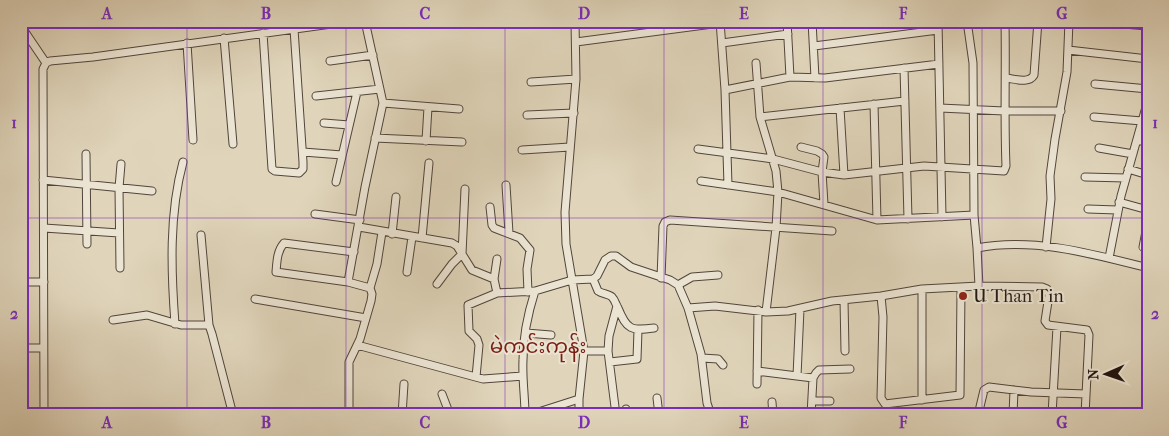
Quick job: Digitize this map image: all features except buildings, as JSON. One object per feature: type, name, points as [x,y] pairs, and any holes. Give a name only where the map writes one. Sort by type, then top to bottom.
[{"type":"street","points":[[44,415],[43,69],[46,63],[353,21]]},
{"type":"street","points":[[348,282],[364,187],[383,103],[365,21]]},
{"type":"street","points":[[575,21],[576,79],[565,212],[566,244],[584,351],[579,415]]},
{"type":"street","points":[[787,21],[790,77]]},
{"type":"street","points":[[812,21],[815,78]]},
{"type":"street","points":[[938,21],[942,217]]},
{"type":"street","points":[[967,21],[973,63],[974,216],[979,286]]},
{"type":"street","points":[[698,149],[773,159],[822,172],[844,175],[908,167],[941,166],[1001,172],[1005,170],[1006,166],[1004,111],[1006,78],[1005,21]]},
{"type":"street","points":[[1006,78],[1032,79],[1038,21]]},
{"type":"street","points":[[1046,247],[1054,139],[1068,72],[1069,21]]},
{"type":"street","points":[[576,42],[720,22],[725,90],[728,185]]},
{"type":"street","points":[[1111,23],[1148,26]]},
{"type":"street","points":[[21,26],[46,63]]},
{"type":"street","points":[[263,33],[272,169],[299,174],[303,169],[303,152],[294,29]]},
{"type":"street","points":[[814,46],[938,30]]},
{"type":"street","points":[[722,43],[788,34]]},
{"type":"street","points":[[224,38],[233,144]]},
{"type":"street","points":[[187,43],[193,140]]},
{"type":"street","points":[[1068,50],[1148,59]]},
{"type":"street","points":[[330,61],[373,56]]},
{"type":"street","points":[[756,63],[760,117],[773,159],[778,192],[776,228],[762,311],[757,384]]},
{"type":"street","points":[[725,90],[790,77],[825,78],[939,64]]},
{"type":"street","points":[[904,68],[908,219]]},
{"type":"street","points":[[531,82],[576,79]]},
{"type":"street","points":[[1095,84],[1148,89]]},
{"type":"street","points":[[316,96],[380,89]]},
{"type":"street","points":[[336,182],[357,92]]},
{"type":"street","points":[[760,117],[906,101]]},
{"type":"street","points":[[383,103],[459,109]]},
{"type":"street","points":[[874,104],[877,220]]},
{"type":"street","points":[[1109,258],[1117,210],[1147,104]]},
{"type":"street","points":[[426,141],[428,107]]},
{"type":"street","points":[[840,108],[844,175]]},
{"type":"street","points":[[940,108],[1061,111]]},
{"type":"street","points":[[527,115],[574,114]]},
{"type":"street","points":[[1094,116],[1142,121]]},
{"type":"street","points":[[324,122],[349,125]]},
{"type":"street","points":[[375,138],[462,142]]},
{"type":"street","points":[[1137,140],[1148,142]]},
{"type":"street","points":[[522,150],[570,146]]},
{"type":"street","points":[[802,147],[822,154],[824,157],[822,172],[824,204]]},
{"type":"street","points":[[1099,148],[1132,154]]},
{"type":"street","points":[[303,152],[342,155]]},
{"type":"street","points":[[86,154],[88,244]]},
{"type":"street","points":[[175,324],[171,269],[177,191],[183,162]]},
{"type":"street","points":[[422,238],[429,163]]},
{"type":"street","points":[[120,268],[119,188],[121,164]]},
{"type":"street","points":[[1128,169],[1148,175]]},
{"type":"street","points":[[1084,177],[1126,178]]},
{"type":"street","points":[[43,180],[152,191]]},
{"type":"street","points":[[701,182],[778,192],[877,220],[974,216]]},
{"type":"street","points":[[506,186],[509,233]]},
{"type":"street","points":[[437,284],[462,254],[465,190]]},
{"type":"street","points":[[392,234],[396,197]]},
{"type":"street","points":[[1119,202],[1148,210]]},
{"type":"street","points":[[490,206],[494,228],[520,238],[530,250],[527,269],[532,292],[523,360],[527,415],[579,400]]},
{"type":"street","points":[[1088,209],[1117,210]]},
{"type":"street","points":[[315,214],[359,223],[382,232],[452,243],[457,246],[472,270],[494,279]]},
{"type":"street","points":[[656,276],[663,226],[665,222],[670,220],[832,232]]},
{"type":"street","points":[[1143,247],[1148,221]]},
{"type":"street","points":[[44,228],[119,232]]},
{"type":"street","points":[[349,415],[350,362],[366,318],[372,294],[370,288],[377,264],[382,232]]},
{"type":"street","points":[[201,235],[209,325],[233,415]]},
{"type":"street","points":[[407,272],[412,237]]},
{"type":"street","points":[[354,252],[288,242],[284,243],[278,256],[276,272],[348,282],[370,288]]},
{"type":"street","points":[[977,248],[997,244],[1046,247],[1109,258],[1148,268]]},
{"type":"street","points":[[593,279],[606,260],[611,256],[616,256],[631,267],[670,280],[678,285],[688,308],[702,358],[707,402],[711,415]]},
{"type":"street","points":[[497,259],[494,279],[497,293]]},
{"type":"street","points":[[678,285],[692,277],[718,275]]},
{"type":"street","points":[[476,377],[479,345],[469,331],[467,307],[470,304],[497,293],[532,292],[572,280],[593,279]]},
{"type":"street","points":[[593,279],[598,291],[612,296],[626,324],[630,328],[638,330],[654,328]]},
{"type":"street","points":[[21,282],[44,282]]},
{"type":"street","points":[[688,308],[715,306],[762,311],[800,309],[832,300],[881,296],[922,289],[979,286],[1046,289],[1049,301],[1045,321],[1048,325],[1087,330],[1089,336],[1085,415]]},
{"type":"street","points":[[881,296],[881,398],[885,404],[960,395],[960,288]]},
{"type":"street","points":[[922,289],[922,400]]},
{"type":"street","points":[[255,299],[366,318]]},
{"type":"street","points":[[844,300],[845,351]]},
{"type":"street","points":[[615,407],[608,352],[609,336],[616,306]]},
{"type":"street","points":[[797,376],[800,309]]},
{"type":"street","points":[[113,320],[147,315],[175,324],[188,326],[209,325]]},
{"type":"street","points":[[1052,415],[1057,327]]},
{"type":"street","points":[[610,362],[638,359],[638,330]]},
{"type":"street","points":[[526,333],[551,335]]},
{"type":"street","points":[[357,345],[483,379],[523,376]]},
{"type":"street","points":[[21,348],[43,348]]},
{"type":"street","points":[[584,351],[608,352]]},
{"type":"street","points":[[702,358],[718,359],[723,365]]},
{"type":"street","points":[[811,415],[813,378],[816,373],[820,370],[850,369]]},
{"type":"street","points":[[757,371],[813,378]]},
{"type":"street","points":[[402,415],[404,384]]},
{"type":"street","points":[[978,415],[984,390],[988,388],[1086,394]]},
{"type":"street","points":[[1013,415],[1014,390]]},
{"type":"street","points":[[442,394],[450,415]]},
{"type":"street","points":[[657,398],[659,415]]},
{"type":"street","points":[[812,401],[830,401]]},
{"type":"street","points":[[772,402],[773,415]]},
{"type":"place","name":"U Than Tin","points":[[963,296]]},
{"type":"district","name":"မဲကင်းကုန်း","points":[[538,346]]}]
